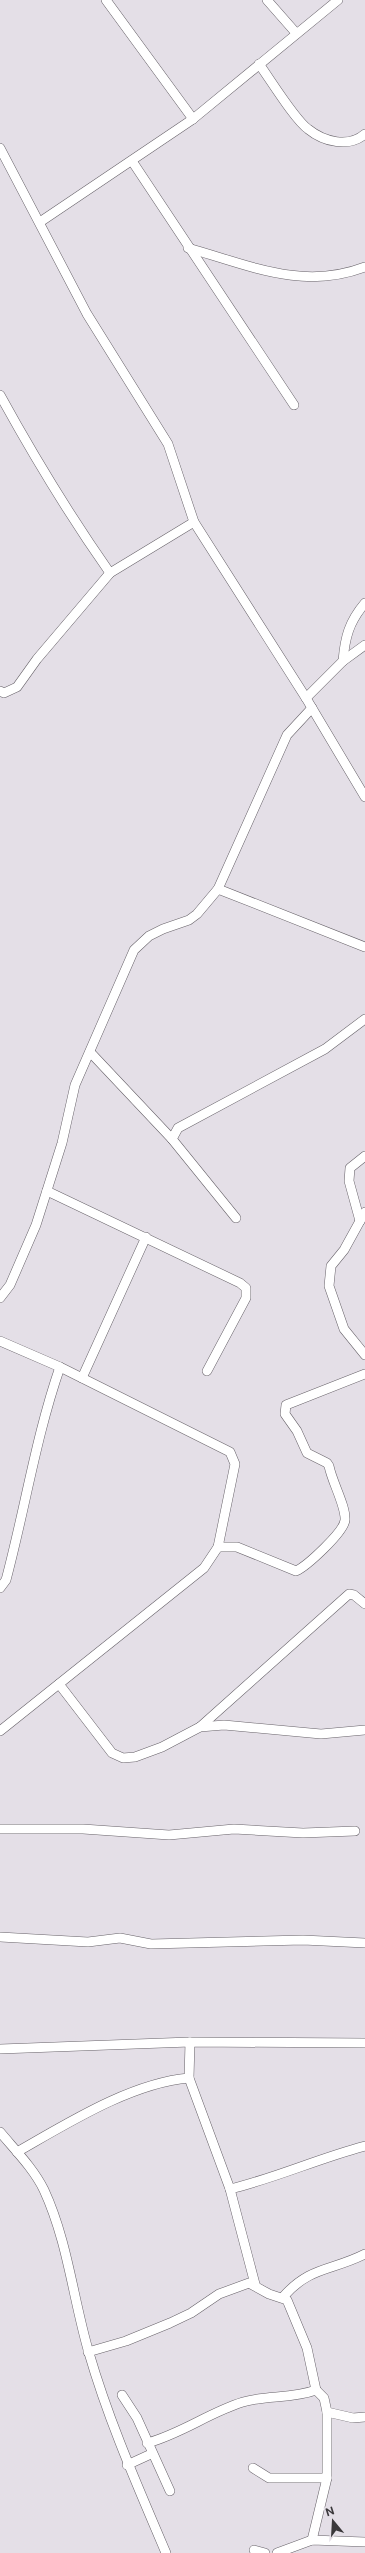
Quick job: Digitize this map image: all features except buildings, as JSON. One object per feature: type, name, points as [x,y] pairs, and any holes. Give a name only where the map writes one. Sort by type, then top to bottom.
[{"type":"street","points":[[106,0],[193,119]]},
{"type":"street","points":[[267,0],[296,33]]},
{"type":"street","points":[[40,222],[193,119],[338,0]]},
{"type":"street","points":[[259,64],[307,129],[338,142],[352,142],[365,134]]},
{"type":"street","points":[[0,148],[87,314],[168,444],[194,522],[306,698],[365,797]]},
{"type":"street","points":[[132,161],[188,248],[294,405]]},
{"type":"street","points":[[188,248],[295,278],[345,275],[365,267]]},
{"type":"street","points":[[0,395],[33,456],[75,523],[110,573]]},
{"type":"street","points":[[0,691],[4,693],[18,687],[37,659],[110,573],[194,522]]},
{"type":"street","points":[[343,661],[346,631],[353,618],[365,603]]},
{"type":"street","points":[[306,698],[343,661],[365,645]]},
{"type":"street","points":[[0,1298],[10,1285],[36,1225],[62,1143],[75,1085],[134,950],[149,936],[189,920],[197,914],[218,889],[283,742],[312,708]]},
{"type":"street","points":[[218,889],[365,947]]},
{"type":"street","points":[[172,1139],[178,1128],[325,1049],[365,1019]]},
{"type":"street","points":[[90,1052],[172,1139],[236,1218]]},
{"type":"street","points":[[360,1221],[349,1181],[350,1168],[365,1156]]},
{"type":"street","points":[[47,1191],[146,1237],[240,1283],[246,1288],[246,1298],[206,1371]]},
{"type":"street","points":[[365,1212],[344,1250],[331,1266],[329,1286],[344,1329],[365,1355]]},
{"type":"street","points":[[82,1378],[146,1237]]},
{"type":"street","points":[[0,1341],[60,1367],[230,1452],[235,1464],[218,1547],[204,1568],[0,1731]]},
{"type":"street","points":[[0,1588],[6,1580],[23,1518],[45,1410],[60,1367]]},
{"type":"street","points":[[218,1547],[237,1547],[296,1571],[314,1558],[343,1527],[344,1515],[329,1466],[327,1463],[307,1453],[297,1431],[285,1414],[285,1408],[286,1405],[365,1374]]},
{"type":"street","points":[[59,1684],[112,1753],[123,1758],[135,1757],[162,1747],[200,1727],[350,1594],[354,1595],[365,1604]]},
{"type":"street","points":[[200,1727],[224,1725],[322,1734],[365,1730]]},
{"type":"street","points":[[0,1829],[83,1829],[169,1834],[234,1829],[303,1834],[355,1831]]},
{"type":"street","points":[[0,1937],[88,1942],[120,1938],[151,1944],[303,1940],[365,1943]]},
{"type":"street","points":[[190,2042],[189,2078],[230,2189],[255,2284]]},
{"type":"street","points":[[0,2049],[190,2042],[365,2043]]},
{"type":"street","points":[[17,2152],[105,2104],[162,2081],[189,2078]]},
{"type":"street","points":[[0,2132],[17,2152],[43,2189],[49,2204],[67,2257],[88,2352],[127,2464],[166,2553]]},
{"type":"street","points":[[230,2189],[267,2180],[324,2157],[365,2146]]},
{"type":"street","points":[[284,2297],[293,2285],[311,2273],[347,2263],[365,2254]]},
{"type":"street","points":[[88,2352],[126,2341],[191,2313],[219,2294],[249,2283],[255,2284],[269,2294],[284,2297],[287,2300],[307,2348],[316,2390],[324,2398],[327,2412],[327,2478],[312,2540]]},
{"type":"street","points":[[147,2443],[166,2438],[244,2402],[287,2397],[316,2390]]},
{"type":"street","points":[[122,2395],[137,2418],[151,2454],[170,2491]]},
{"type":"street","points":[[327,2412],[353,2418],[365,2417]]},
{"type":"street","points":[[127,2464],[151,2454]]},
{"type":"street","points":[[253,2468],[269,2478],[327,2478]]},
{"type":"street","points":[[278,2553],[312,2540],[365,2542]]},
{"type":"street","points":[[254,2550],[265,2553]]}]
